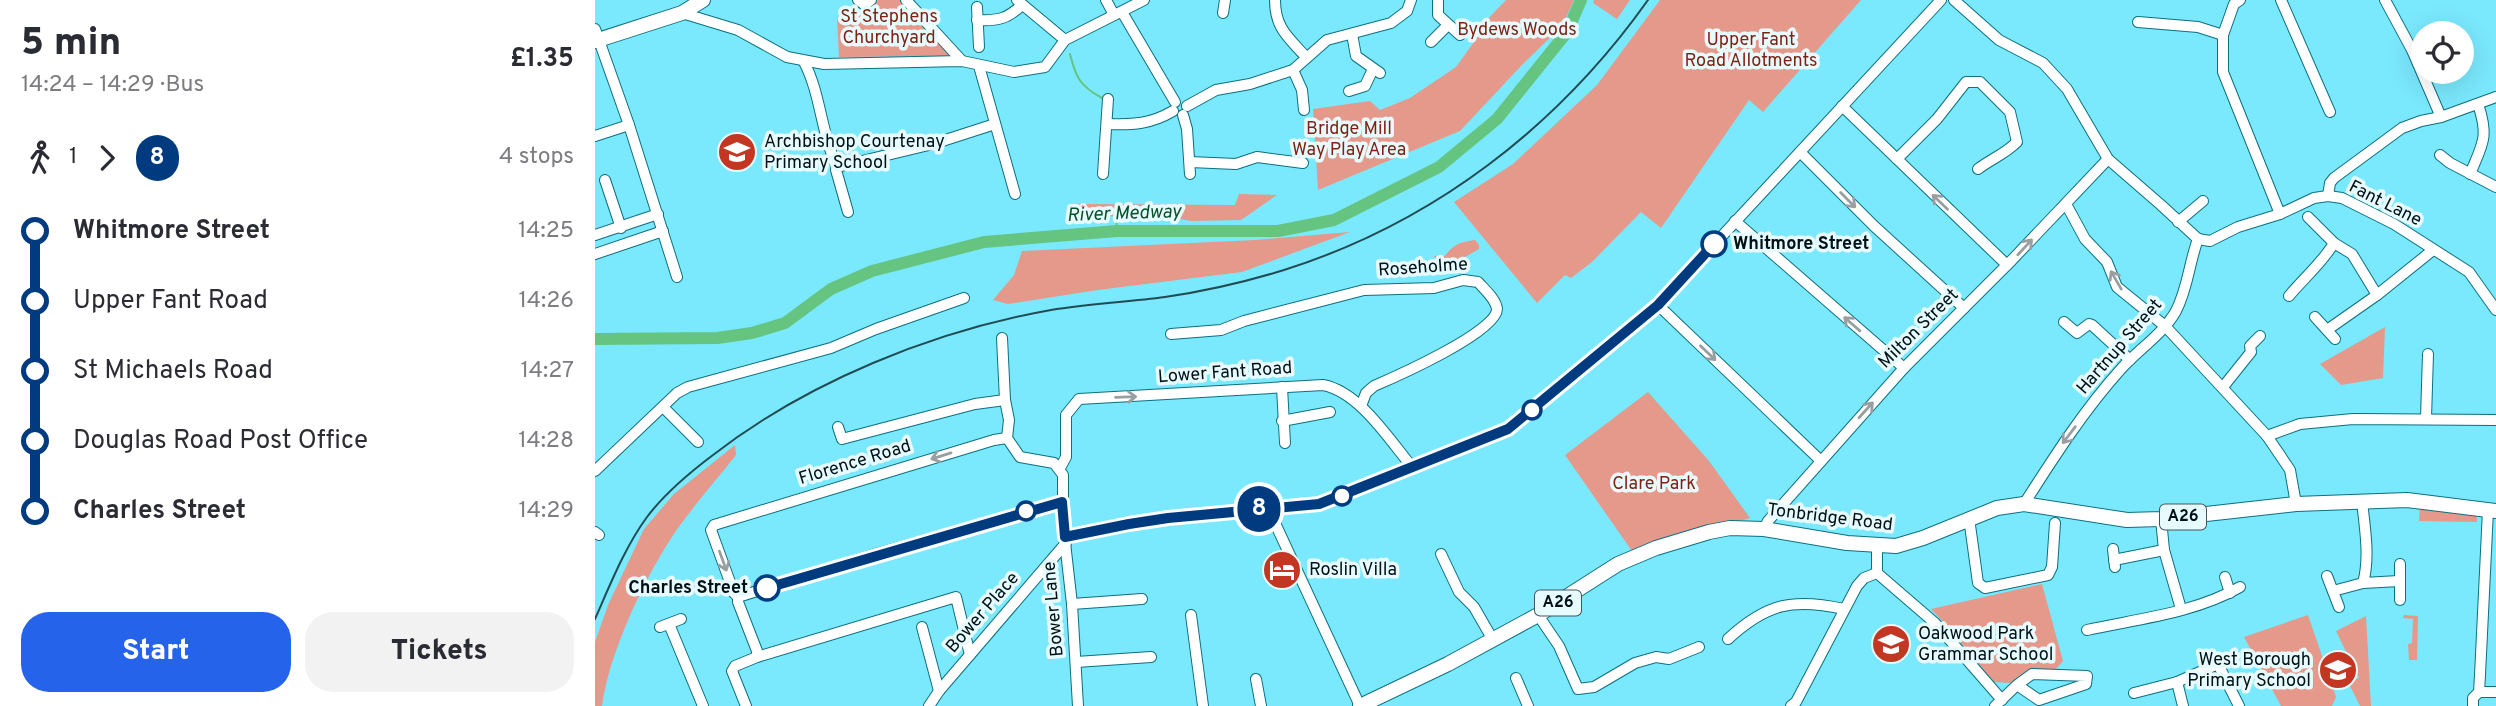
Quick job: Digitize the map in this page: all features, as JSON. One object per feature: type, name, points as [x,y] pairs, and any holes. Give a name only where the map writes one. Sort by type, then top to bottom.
[{"type":"main road","points":[[596,36],[682,13],[703,0]]},
{"type":"main road","name":"Tonbridge Road","points":[[1360,706],[1493,640],[1618,564],[1656,548],[1730,528],[1764,529],[1877,546],[1896,546],[1923,538],[1969,518],[2024,504],[2127,520],[2161,519],[2296,504],[2407,500],[2492,510]]},
{"type":"street","points":[[858,0],[865,5],[871,0]]},
{"type":"street","points":[[1106,0],[1180,109],[1187,129],[1190,168],[1236,164],[1257,157],[1303,163]]},
{"type":"street","points":[[682,13],[738,30],[787,57],[804,62],[824,64],[962,61],[1014,72],[1045,67],[1065,40],[1144,0]]},
{"type":"street","points":[[1223,13],[1225,0]]},
{"type":"street","points":[[1275,0],[1275,14],[1281,29],[1306,57]]},
{"type":"street","points":[[1108,124],[1138,126],[1159,120],[1216,90],[1250,84],[1293,70],[1327,40],[1391,23],[1407,11],[1411,0]]},
{"type":"street","points":[[1436,0],[1438,15],[1460,35]]},
{"type":"street","points":[[1066,540],[1129,524],[1319,504],[1508,429],[1658,305],[1941,0]]},
{"type":"street","points":[[1954,0],[1999,40],[2043,63],[2067,89],[2108,159],[2198,239]]},
{"type":"street","points":[[2240,0],[2234,4],[2224,35],[2223,72],[2280,214]]},
{"type":"street","points":[[2281,0],[2330,112]]},
{"type":"street","points":[[2385,0],[2412,50],[2441,117]]},
{"type":"street","points":[[910,1],[962,61]]},
{"type":"street","points":[[977,20],[991,21],[1009,17],[1020,2],[1065,40]]},
{"type":"street","points":[[977,7],[978,47]]},
{"type":"street","points":[[2138,22],[2198,27],[2224,35]]},
{"type":"street","points":[[1431,42],[1448,25]]},
{"type":"street","points":[[1349,91],[1365,86],[1376,71],[1356,56],[1352,34]]},
{"type":"street","points":[[596,36],[629,125],[677,277]]},
{"type":"street","points":[[804,62],[810,74],[848,212]]},
{"type":"street","points":[[979,66],[1015,194]]},
{"type":"street","points":[[1293,70],[1302,90],[1304,110]]},
{"type":"street","points":[[1897,159],[1937,119],[1966,82],[1980,82],[2010,112],[2017,142],[2007,153],[1990,159],[1978,169]]},
{"type":"street","points":[[2328,197],[2330,183],[2334,178],[2402,128],[2496,97]]},
{"type":"street","points":[[1103,174],[1108,99]]},
{"type":"street","points":[[2470,174],[2485,132],[2478,104]]},
{"type":"street","points":[[1842,106],[2007,265]]},
{"type":"street","points":[[837,167],[933,144],[995,124]]},
{"type":"street","points":[[595,136],[629,125]]},
{"type":"street","points":[[1800,152],[1874,226],[1964,308]]},
{"type":"street","points":[[2440,155],[2496,187]]},
{"type":"street","name":"Milton Street","points":[[1764,529],[1767,521],[1904,368],[2108,159]]},
{"type":"street","points":[[605,180],[621,228]]},
{"type":"street","name":"Fant Lane","points":[[2198,239],[2210,241],[2238,227],[2280,214],[2314,198],[2328,197],[2356,204],[2395,224],[2469,272],[2496,310]]},
{"type":"street","points":[[2178,222],[2196,213],[2203,201]]},
{"type":"street","points":[[2066,204],[2085,239],[2107,262],[2117,287],[2165,326],[2267,436],[2290,470],[2296,504]]},
{"type":"street","points":[[595,235],[658,214]]},
{"type":"street","points":[[2308,217],[2334,243],[2351,254],[2377,295]]},
{"type":"street","points":[[1735,221],[1904,368]]},
{"type":"street","points":[[595,254],[663,231]]},
{"type":"street","name":"Hartnup Street","points":[[2024,504],[2065,440],[2130,360],[2165,326],[2183,297],[2198,239]]},
{"type":"street","points":[[2289,296],[2324,259],[2334,243]]},
{"type":"street","points":[[2326,330],[2377,295],[2434,250]]},
{"type":"street","name":"Roseholme","points":[[1171,334],[1221,330],[1244,321],[1364,290],[1434,288],[1463,279],[1478,282],[1495,303],[1496,314],[1490,322],[1449,350],[1374,386],[1366,393],[1361,406]]},
{"type":"street","points":[[595,471],[677,393],[706,380],[831,348],[964,298]]},
{"type":"street","points":[[1658,305],[1821,461]]},
{"type":"street","points":[[2077,333],[2096,316]]},
{"type":"street","points":[[2315,317],[2335,339]]},
{"type":"street","points":[[2064,322],[2087,342]]},
{"type":"street","points":[[2088,325],[2094,326],[2130,360]]},
{"type":"street","points":[[2223,387],[2251,352],[2250,346],[2260,336]]},
{"type":"street","points":[[1002,338],[1005,400],[1009,420],[1007,438],[1020,457],[1054,463],[1060,468]]},
{"type":"street","points":[[2426,418],[2428,354]]},
{"type":"street","name":"Lower Fant Road","points":[[1060,468],[1066,457],[1066,415],[1079,399],[1329,386],[1361,406],[1413,468]]},
{"type":"street","points":[[1282,387],[1285,443]]},
{"type":"street","points":[[838,427],[842,439],[975,404],[1005,400]]},
{"type":"street","points":[[663,407],[698,442]]},
{"type":"street","points":[[1282,421],[1330,412]]},
{"type":"street","points":[[2267,436],[2300,424],[2353,419],[2496,419]]},
{"type":"street","name":"Florence Road","points":[[738,597],[734,593],[711,530],[714,524],[1007,438]]},
{"type":"street","name":"Bower Lane","points":[[1060,468],[1063,475],[1062,502],[1078,706]]},
{"type":"street","points":[[757,657],[738,597],[879,553],[1062,502]]},
{"type":"street","points":[[2362,502],[2366,572],[2363,583]]},
{"type":"street","points":[[1268,508],[1360,706]]},
{"type":"street","points":[[2473,706],[2473,698],[2479,692],[2492,510]]},
{"type":"street","points":[[1969,518],[1978,583],[1985,588],[2048,575],[2052,567],[2055,523]]},
{"type":"street","points":[[2161,519],[2164,550],[2181,610]]},
{"type":"street","name":"Bower Place","points":[[929,706],[1066,540]]},
{"type":"street","points":[[1877,546],[1877,573],[1935,623],[1998,703],[2017,685],[2032,674],[2087,676],[2086,684],[2039,700],[2017,685]]},
{"type":"street","points":[[2114,559],[2164,550]]},
{"type":"street","points":[[1441,554],[1458,592],[1474,607],[1493,640]]},
{"type":"street","points":[[2400,564],[2400,600]]},
{"type":"street","points":[[1791,706],[1796,702],[1857,586],[1864,578],[1877,573]]},
{"type":"street","points":[[2327,576],[2339,607]]},
{"type":"street","points":[[2087,630],[2181,610],[2235,590],[2225,577]]},
{"type":"street","points":[[2333,591],[2363,583],[2399,581]]},
{"type":"street","points":[[742,705],[732,671],[735,666],[956,597],[970,655]]},
{"type":"street","points":[[1072,604],[1142,599]]},
{"type":"street","points":[[1728,639],[1739,623],[1792,603],[1815,603],[1844,610]]},
{"type":"street","points":[[1191,615],[1203,706]]},
{"type":"street","points":[[1538,615],[1559,646],[1578,689],[1594,687],[1635,663],[1656,657],[1669,659],[1699,647]]},
{"type":"street","points":[[681,619],[665,625],[703,706]]},
{"type":"street","points":[[922,626],[939,691]]},
{"type":"street","points":[[1076,662],[1151,657]]},
{"type":"street","points":[[2134,693],[2177,682],[2218,664],[2239,706]]},
{"type":"street","points":[[1256,679],[1261,706]]},
{"type":"street","points":[[1522,682],[1528,706]]},
{"type":"street","points":[[2177,682],[2183,706]]},
{"type":"street","points":[[2479,692],[2496,692]]},
{"type":"green space","name":"St Stephens Churchyard","points":[[878,0],[901,0],[951,54],[839,57],[837,17],[866,12]]},
{"type":"green space","points":[[1506,0],[1574,0],[1562,26],[1460,131],[1318,190],[1313,109],[1370,101],[1380,110],[1410,98],[1456,67],[1479,35],[1478,29]]},
{"type":"green space","points":[[1594,0],[1630,0],[1617,19],[1593,3]]},
{"type":"green space","name":"Upper Fant Road Allotments","points":[[1660,0],[1861,0],[1763,112],[1749,100],[1661,228],[1641,212],[1592,262],[1571,278],[1565,275],[1537,303],[1454,202],[1513,164],[1597,85]]},
{"type":"green space","points":[[1239,194],[1277,195],[1241,220],[1191,221],[1159,215],[1078,217],[1078,204],[1235,205]]},
{"type":"green space","points":[[1350,232],[1242,272],[1008,304],[993,300],[1014,275],[1022,251],[1255,240]]},
{"type":"green space","points":[[1475,240],[1479,249],[1447,267],[1440,266],[1434,256],[1445,256],[1458,244]]},
{"type":"green space","points":[[2385,327],[2383,378],[2341,385],[2320,364]]},
{"type":"green space","name":"Clare Park","points":[[1648,392],[1709,461],[1750,518],[1632,551],[1565,455]]},
{"type":"green space","points":[[735,445],[736,455],[678,528],[642,589],[612,662],[602,706],[595,706],[595,642],[608,605],[644,529],[674,494]]},
{"type":"green space","points":[[2420,503],[2477,516],[2477,522],[2419,521]]},
{"type":"green space","points":[[2042,584],[2063,661],[2056,669],[2035,670],[2011,683],[1994,682],[1955,636],[1961,629],[1960,625],[1946,625],[1931,609]]},
{"type":"green space","points":[[2308,615],[2336,697],[2332,706],[2281,706],[2244,637]]},
{"type":"green space","points":[[2404,615],[2418,616],[2417,660],[2409,660],[2408,644],[2412,643],[2413,619],[2403,618]]},
{"type":"green space","points":[[2366,616],[2371,706],[2360,706],[2348,682],[2359,678],[2336,631]]},
{"type":"waterway","name":"River Medway","points":[[595,339],[717,338],[752,333],[785,323],[831,289],[872,271],[984,242],[1117,231],[1278,231],[1334,220],[1439,167],[1497,119],[1567,32],[1581,0]]},
{"type":"waterway","points":[[1070,54],[1080,80],[1102,98]]},
{"type":"waterway","points":[[1116,215],[1117,231]]},
{"type":"railway","points":[[595,619],[632,541],[662,500],[686,476],[713,455],[789,404],[873,363],[962,331],[1051,310],[1165,297],[1240,282],[1284,270],[1339,250],[1391,226],[1488,165],[1533,129],[1613,46],[1648,0]]},
{"type":"bus line","name":"8","points":[[767,588],[879,553],[1062,502],[1065,537],[1129,524],[1219,512],[1328,502],[1508,429],[1658,305],[1714,244]]},
{"type":"place","name":"Archbishop Courtenay Primary School","points":[[737,152]]},
{"type":"place","name":"Whitmore Street","points":[[1714,244]]},
{"type":"place","name":"Roslin Villa","points":[[1282,570]]},
{"type":"place","name":"Charles Street","points":[[767,588]]},
{"type":"place","name":"Oakwood Park Grammar School","points":[[1891,644]]},
{"type":"place","name":"West Borough Primary School","points":[[2338,670]]},
{"type":"park label","name":"Bydews Woods","points":[[1517,30]]},
{"type":"park label","name":"Bridge Mill Way Play Area","points":[[1349,139]]}]
